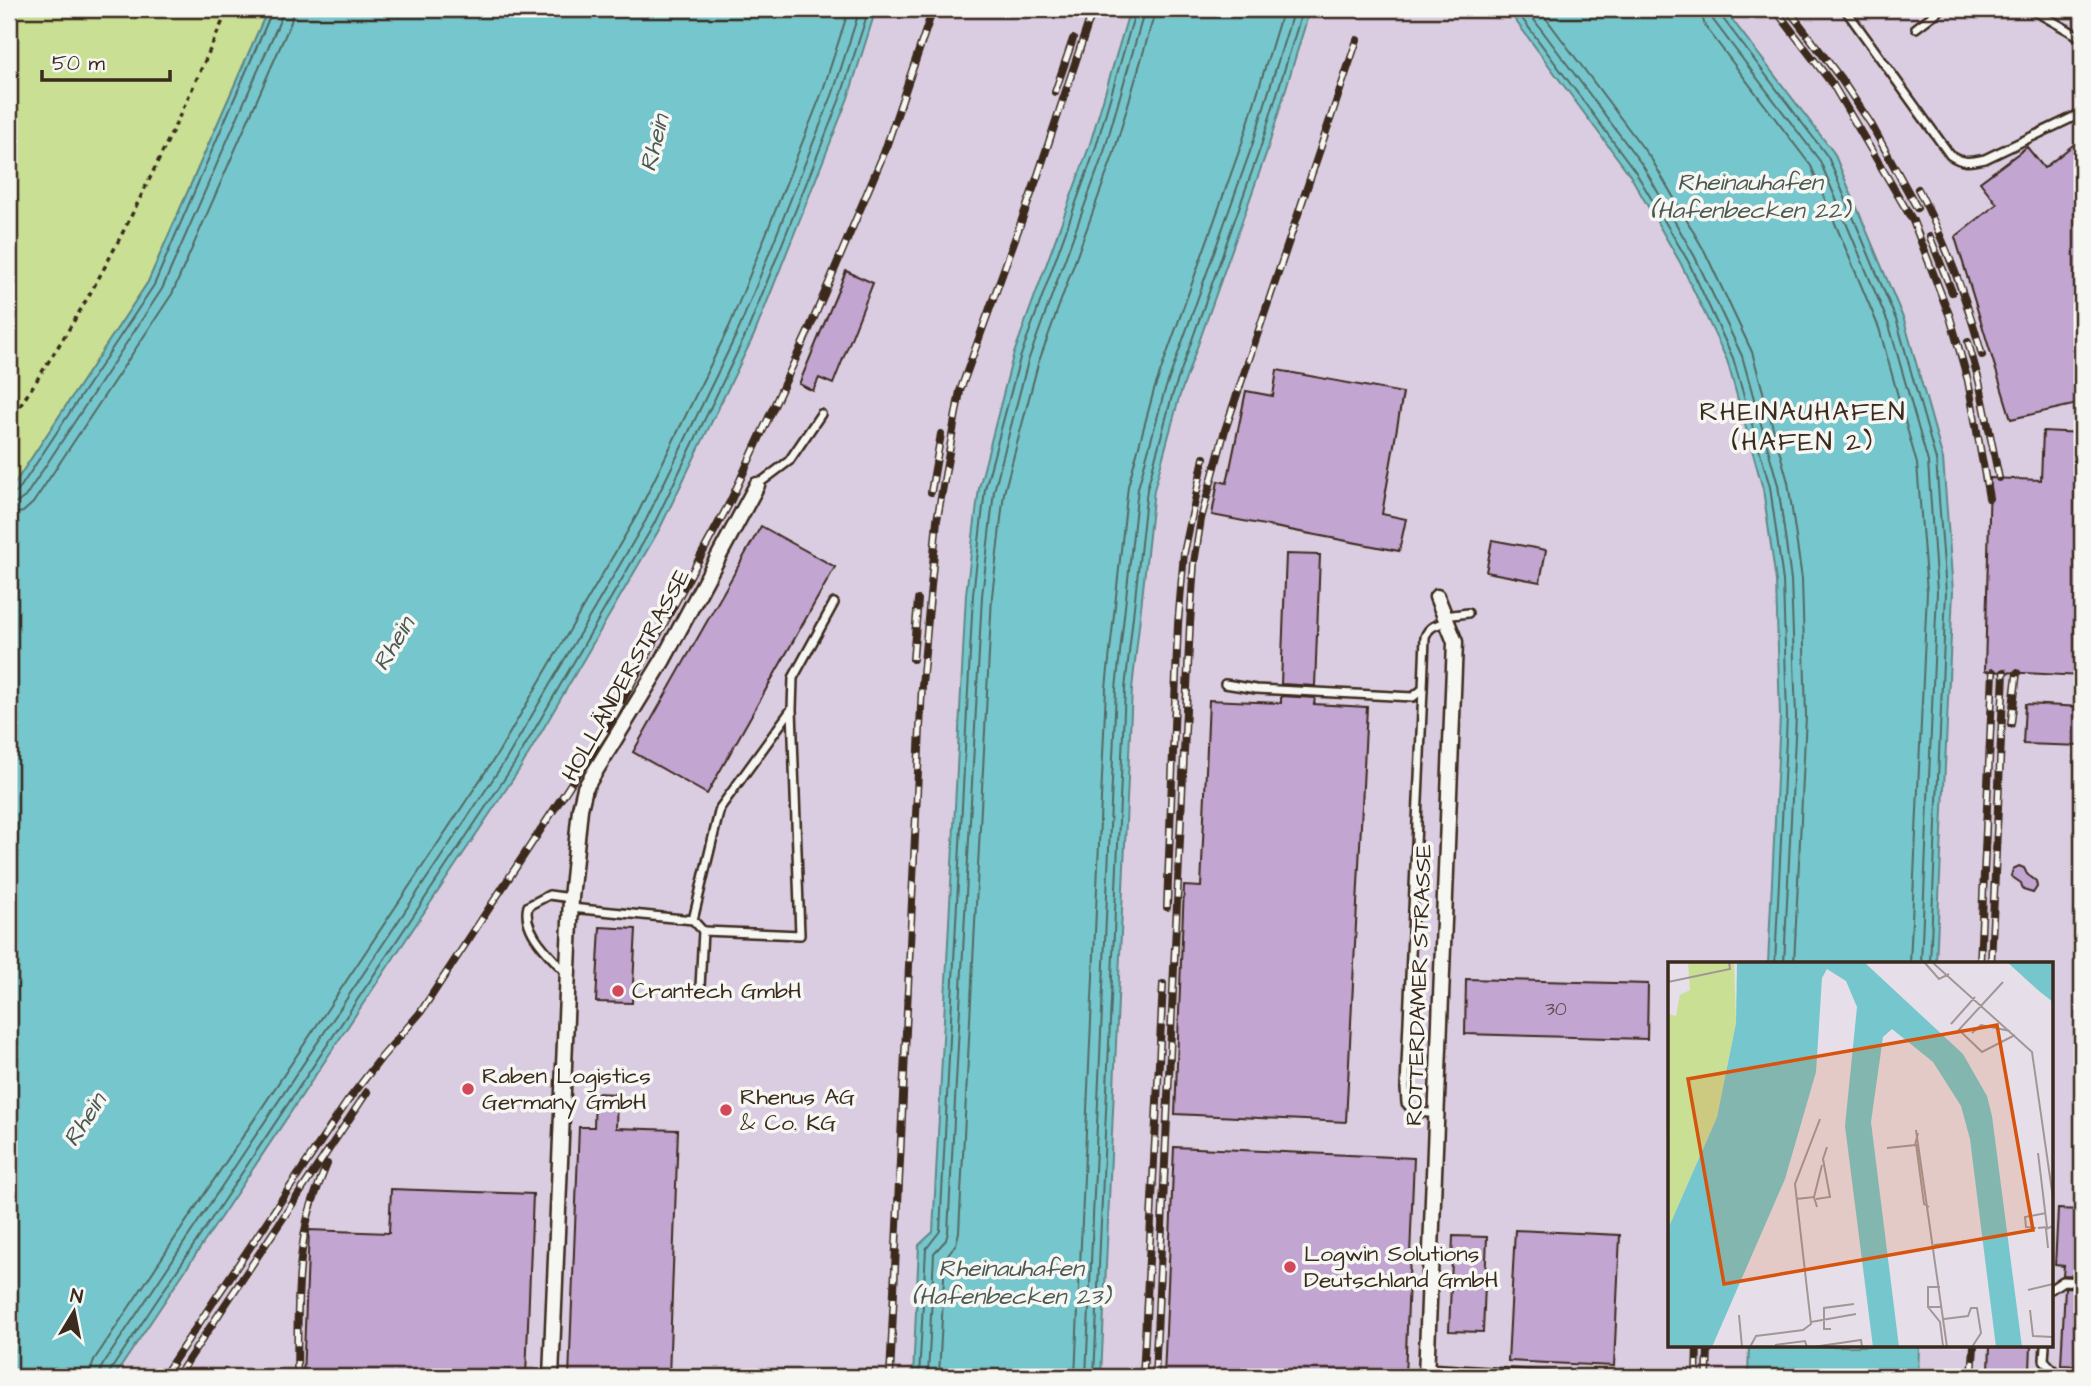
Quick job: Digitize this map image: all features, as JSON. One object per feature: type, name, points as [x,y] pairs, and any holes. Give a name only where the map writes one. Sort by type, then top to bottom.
[{"type":"street","name":"HOLLÄNDERSTRASSE","points":[[551,1377],[571,903],[580,809],[585,788],[663,660],[757,485]]},
{"type":"street","name":"ROTTERDAMER STRASSE","points":[[1426,1373],[1455,642],[1437,597]]},
{"type":"lane","points":[[1845,9],[1950,155],[1959,161],[1984,159],[2082,113]]},
{"type":"lane","points":[[1916,27],[1941,9]]},
{"type":"lane","points":[[2031,9],[2082,38]]},
{"type":"lane","points":[[757,485],[789,461],[821,414]]},
{"type":"lane","points":[[703,931],[800,935],[793,678],[834,603]]},
{"type":"lane","points":[[1437,1114],[1413,1111],[1406,1103],[1405,1088],[1425,637],[1432,626],[1445,619],[1468,613]]},
{"type":"lane","points":[[1225,684],[1255,689],[1401,697],[1413,697],[1423,689]]},
{"type":"lane","points":[[693,919],[720,808],[792,709]]},
{"type":"lane","points":[[568,975],[529,928],[526,913],[528,906],[549,895],[571,903],[693,919],[703,931],[700,987]]},
{"type":"lane","points":[[2052,1288],[2063,1281],[2082,1282]]},
{"type":"lane","points":[[2045,1348],[2044,1360],[2058,1375],[2082,1377]]},
{"type":"lane","points":[[1426,1373],[1569,1377]]},
{"type":"path","points":[[9,423],[62,341],[108,261],[188,100],[228,9]]},
{"type":"shaded area","points":[[876,9],[1130,9],[1089,147],[1013,356],[978,488],[966,594],[933,1232],[919,1245],[913,1377],[114,1377],[521,767],[660,528],[754,335],[848,98]]},
{"type":"shaded area","points":[[1310,9],[1507,9],[1630,175],[1681,264],[1727,360],[1763,489],[1776,581],[1780,717],[1768,962],[1668,962],[1668,1348],[1749,1348],[1748,1377],[1101,1377],[1132,689],[1154,490],[1179,398],[1267,151]]},
{"type":"shaded area","points":[[1724,9],[2082,9],[2082,1377],[1918,1377],[1919,1348],[2052,1348],[2052,962],[1936,962],[1953,591],[1943,459],[1834,153]]},
{"type":"green space","points":[[9,9],[268,9],[148,282],[9,492]]},
{"type":"water","name":"Rhein","points":[[268,9],[876,9],[848,98],[754,335],[660,528],[521,767],[114,1377],[9,1377],[9,492],[148,282]]},
{"type":"water","name":"Rheinauhafen (Hafenbecken 23)","points":[[1130,9],[1310,9],[1267,151],[1179,398],[1154,490],[1132,689],[1101,1377],[913,1377],[919,1245],[933,1232],[966,594],[979,488],[1013,356],[1089,147]]},
{"type":"water","name":"Rheinauhafen (Hafenbecken 22)","points":[[1507,9],[1724,9],[1834,153],[1904,320],[1943,459],[1953,591],[1936,962],[1768,962],[1780,717],[1776,581],[1763,489],[1727,360],[1681,264],[1630,175]]},
{"type":"water","points":[[1749,1348],[1919,1348],[1918,1377],[1748,1377]]},
{"type":"building","points":[[2082,138],[2082,403],[2011,419],[1955,237],[1997,204],[1980,182],[2027,147],[2044,168]]},
{"type":"building","points":[[846,271],[873,283],[833,384],[819,378],[813,391],[799,384]]},
{"type":"building","points":[[1277,370],[1403,393],[1382,514],[1406,519],[1399,551],[1212,515],[1218,481],[1227,483],[1246,391],[1273,396]]},
{"type":"building","points":[[2043,431],[2082,433],[2082,676],[1985,671],[1990,478],[2041,480]]},
{"type":"building","points":[[761,526],[835,567],[707,794],[633,752]]},
{"type":"building","points":[[1492,540],[1546,550],[1540,582],[1486,572]]},
{"type":"building","points":[[1286,554],[1320,555],[1315,686],[1281,684]]},
{"type":"building","points":[[1281,696],[1315,698],[1314,704],[1367,707],[1346,1122],[1175,1114],[1184,886],[1201,887],[1209,700],[1281,703]]},
{"type":"building","points":[[2025,704],[2082,707],[2082,746],[2023,744]]},
{"type":"building","points":[[2019,866],[2036,881],[2037,887],[2033,893],[2023,890],[2021,883],[2011,876],[2013,869]]},
{"type":"building","points":[[600,927],[636,929],[632,1003],[596,1002]]},
{"type":"building","points":[[1466,979],[1648,984],[1647,1039],[1465,1034]]},
{"type":"building","points":[[595,1093],[617,1094],[616,1128],[678,1130],[669,1377],[569,1377],[579,1127],[594,1127]]},
{"type":"building","name":"Logwin Solutions Deutschland GmbH","points":[[1174,1147],[1414,1158],[1405,1377],[1164,1377]]},
{"type":"building","points":[[391,1189],[533,1194],[526,1377],[303,1377],[309,1230],[389,1233]]},
{"type":"building","points":[[2058,1209],[2082,1210],[2082,1276],[2063,1275],[2064,1266],[2055,1265]]},
{"type":"building","points":[[1515,1230],[1620,1235],[1614,1366],[1508,1361]]},
{"type":"building","points":[[1453,1236],[1487,1237],[1483,1332],[1449,1331]]},
{"type":"building","points":[[2065,1287],[2082,1288],[2082,1366],[2061,1365]]},
{"type":"building","points":[[1990,1348],[2031,1348],[2030,1370],[1989,1369]]},
{"type":"railway","points":[[163,1377],[347,1102],[420,1013],[607,729],[730,502],[808,332],[884,153],[933,9]]},
{"type":"railway","points":[[890,1377],[922,685],[937,520],[960,391],[1037,178],[1093,9]]},
{"type":"railway","points":[[1775,9],[1833,85],[1913,221],[1950,317],[1968,381],[1989,498]]},
{"type":"railway","points":[[1788,9],[1871,124],[1917,208]]},
{"type":"railway","points":[[1055,92],[1073,39]]},
{"type":"railway","points":[[1155,1377],[1194,563],[1201,519],[1225,430],[1357,40]]},
{"type":"railway","points":[[1918,189],[1954,270],[1982,355]]},
{"type":"railway","points":[[1930,237],[1952,292]]},
{"type":"railway","points":[[1968,342],[1999,478]]},
{"type":"railway","points":[[931,492],[941,434]]},
{"type":"railway","points":[[1167,907],[1178,624],[1184,553],[1204,458]]},
{"type":"railway","points":[[913,659],[918,600]]},
{"type":"railway","points":[[1980,962],[1993,672]]},
{"type":"railway","points":[[1991,962],[2004,672]]},
{"type":"railway","points":[[2011,724],[2017,673]]},
{"type":"railway","points":[[1143,1377],[1163,984]]},
{"type":"railway","points":[[177,1377],[367,1092]]},
{"type":"railway","points":[[297,1377],[298,1301],[303,1245],[310,1210],[327,1164]]},
{"type":"railway","points":[[1696,1377],[1697,1348]]},
{"type":"railway","points":[[1707,1377],[1708,1348]]},
{"type":"railway","points":[[1972,1377],[1974,1348]]},
{"type":"place","name":"Crantech GmbH","points":[[618,991]]},
{"type":"place","name":"Raben Logistics Germany GmbH","points":[[468,1089]]},
{"type":"place","name":"Rhenus AG & Co. KG","points":[[726,1110]]},
{"type":"place","name":"Logwin Solutions Deutschland GmbH","points":[[1290,1267]]},
{"type":"district","name":"RHEINAUHAFEN (HAFEN 2)","points":[[1803,427]]}]
